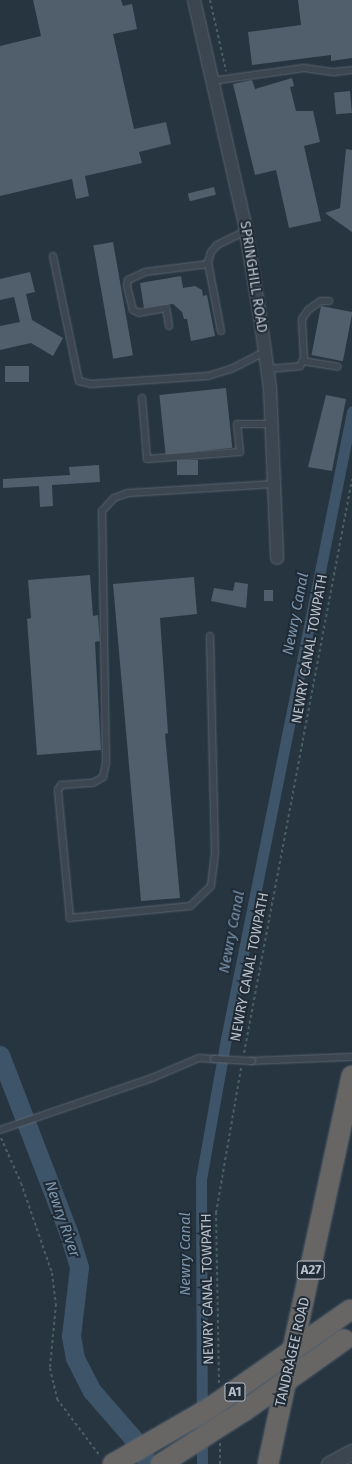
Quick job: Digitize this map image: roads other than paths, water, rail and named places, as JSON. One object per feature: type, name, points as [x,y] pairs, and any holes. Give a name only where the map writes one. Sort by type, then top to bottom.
[{"type":"highway","name":"TANDRAGEE ROAD","points":[[268,1464],[352,1076]]},
{"type":"highway","name":"A1","points":[[107,1461],[210,1408],[351,1309]]},
{"type":"highway","name":"A1","points":[[161,1464],[244,1412],[348,1337]]},
{"type":"street","name":"SPRINGHILL ROAD","points":[[194,0],[246,231],[268,369],[273,424],[278,558]]},
{"type":"street","points":[[329,1464],[352,1452]]},
{"type":"lane","points":[[212,81],[304,68],[334,72],[352,70]]},
{"type":"lane","points":[[221,332],[208,264],[211,252],[217,245],[246,231]]},
{"type":"lane","points":[[53,256],[79,381],[91,384],[208,376],[231,369],[265,352]]},
{"type":"lane","points":[[170,326],[166,308],[139,313],[133,310],[127,286],[128,280],[145,272],[208,264]]},
{"type":"lane","points":[[268,369],[292,368],[300,366],[302,361],[302,319],[308,310],[322,302],[329,301]]},
{"type":"lane","points":[[302,361],[338,367]]},
{"type":"lane","points":[[142,398],[147,459],[240,452],[237,424],[273,424]]},
{"type":"lane","points":[[210,636],[215,853],[211,886],[190,906],[70,918],[58,790],[61,785],[93,783],[103,777],[106,763],[102,511],[114,498],[128,493],[276,484]]},
{"type":"lane","points":[[3,1130],[152,1078],[199,1058],[252,1062],[352,1058]]},
{"type":"waterway","name":"Newry Canal","points":[[202,1464],[201,1179],[226,1039],[352,412]]},
{"type":"waterway","name":"Newry River","points":[[0,1055],[68,1231],[79,1267],[71,1336],[75,1358],[92,1391],[139,1445],[148,1464]]}]
